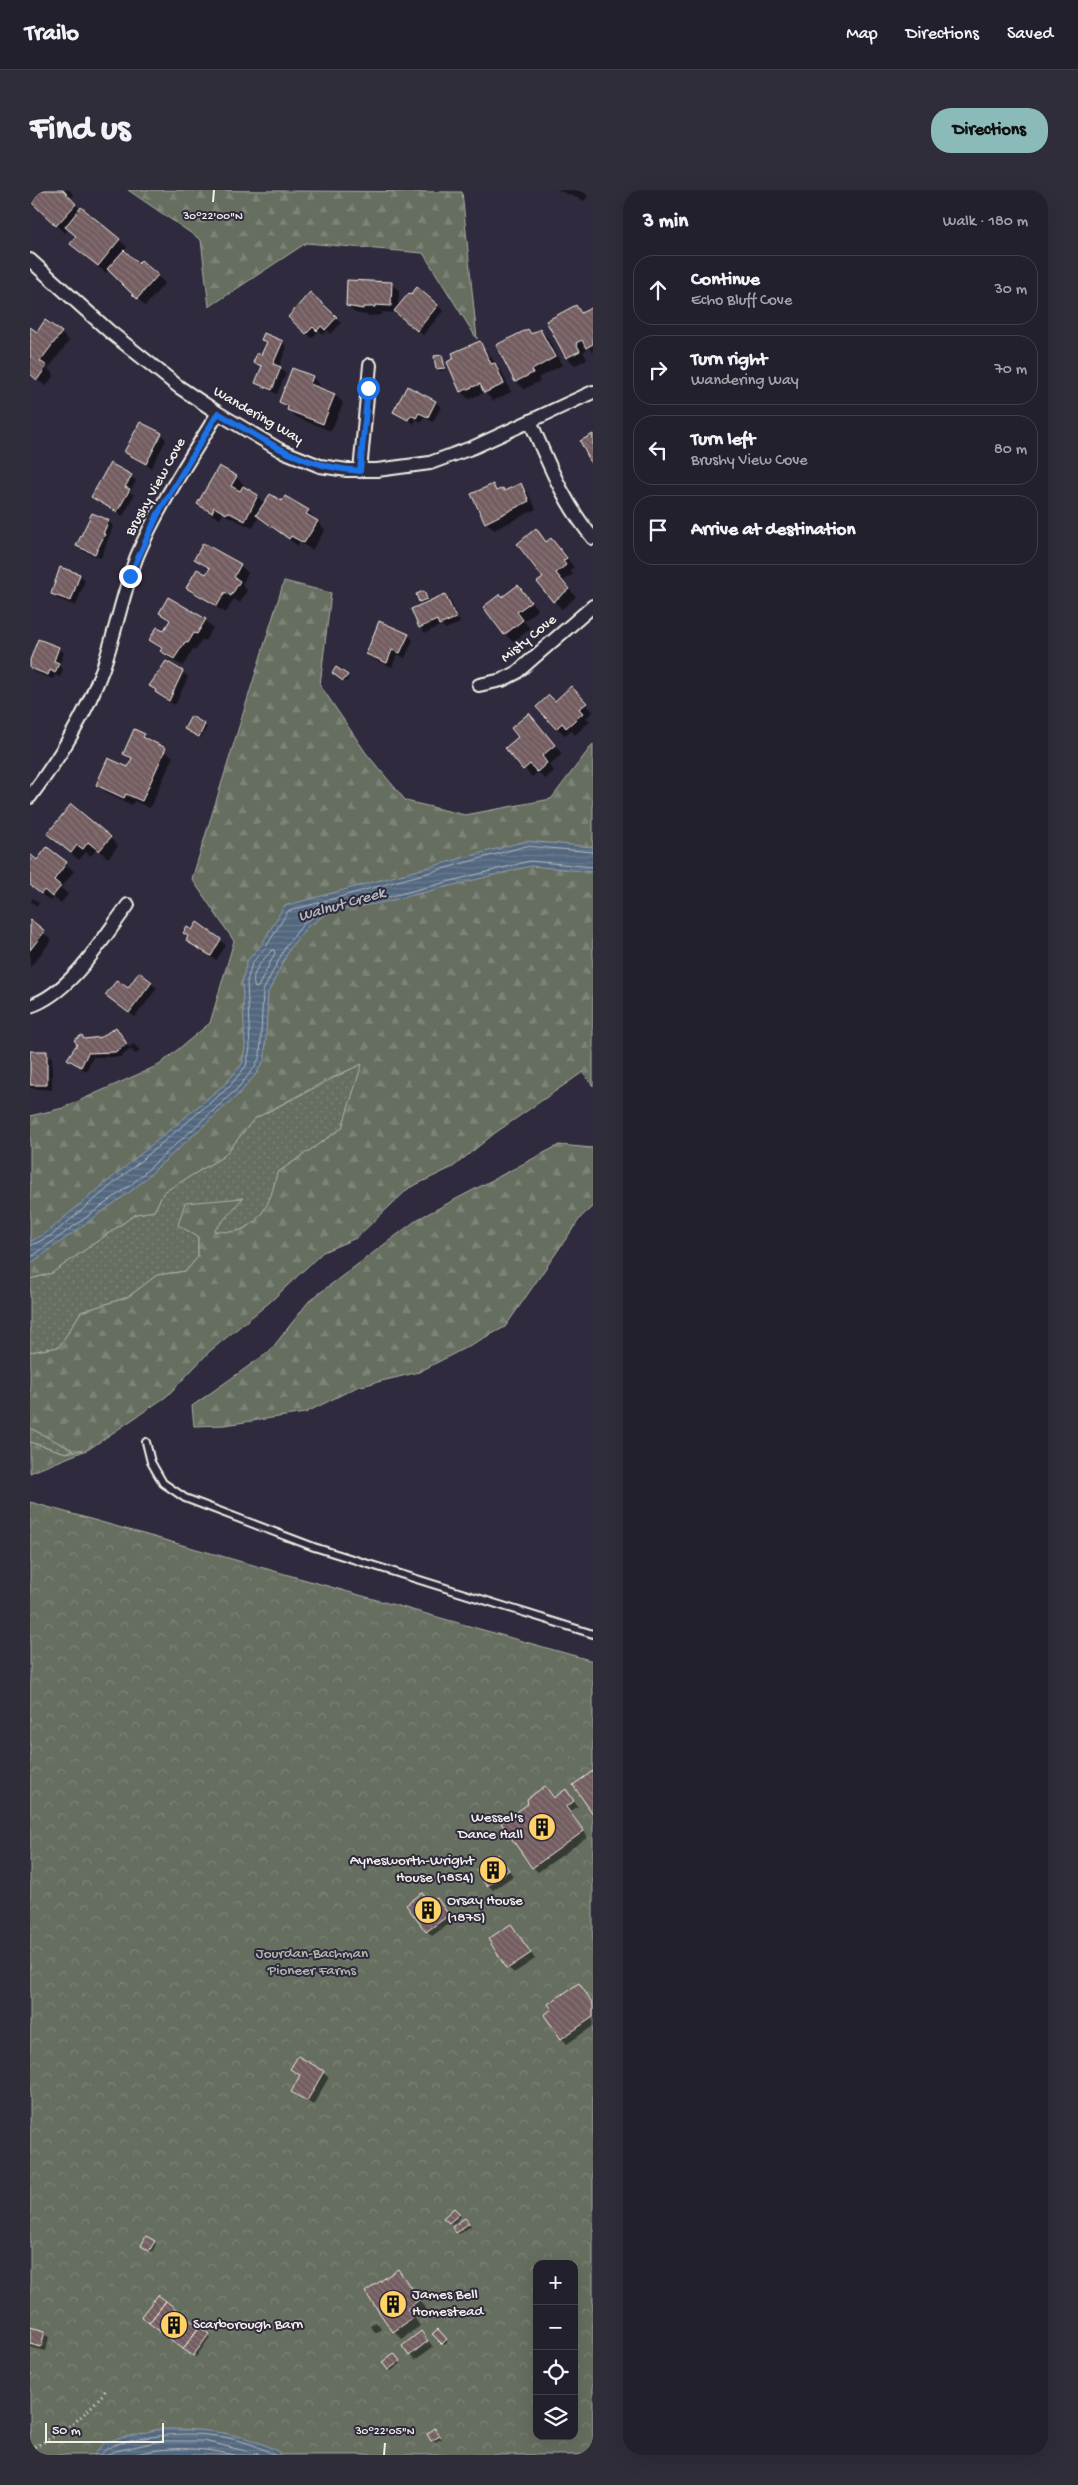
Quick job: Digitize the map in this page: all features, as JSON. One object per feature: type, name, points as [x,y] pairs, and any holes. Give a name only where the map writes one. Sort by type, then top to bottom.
[{"type":"street","name":"Wandering Way","points":[[30,260],[145,361],[218,413],[300,459],[320,466],[360,471],[418,466],[444,459],[593,392]]},
{"type":"street","points":[[360,471],[370,366]]},
{"type":"street","name":"Brushy View Cove","points":[[30,796],[68,743],[87,706],[103,668],[130,576],[142,545],[218,413]]},
{"type":"street","points":[[530,421],[566,499],[578,519],[593,538]]},
{"type":"street","name":"Misty Cove","points":[[479,685],[502,680],[516,673],[593,606]]},
{"type":"street","points":[[30,1006],[51,997],[72,978],[128,905]]},
{"type":"lane","points":[[146,1442],[150,1462],[163,1483],[185,1498],[314,1547],[593,1634]]},
{"type":"path","points":[[30,2449],[59,2435],[86,2413],[107,2389]]},
{"type":"green space","points":[[128,190],[462,192],[477,339],[423,253],[306,243],[209,307],[201,240]]},
{"type":"green space","points":[[284,581],[331,593],[320,685],[366,753],[406,801],[465,815],[551,799],[593,744],[593,1086],[583,1072],[495,1133],[453,1167],[409,1188],[356,1238],[323,1252],[270,1302],[210,1351],[167,1396],[89,1449],[30,1473],[30,1442],[66,1453],[83,1450],[73,1450],[30,1428],[30,1352],[59,1347],[81,1312],[128,1297],[157,1275],[186,1271],[198,1257],[198,1237],[178,1225],[185,1203],[243,1198],[214,1231],[238,1231],[254,1222],[265,1208],[277,1173],[342,1128],[362,1064],[327,1080],[254,1119],[224,1156],[164,1192],[154,1211],[136,1214],[52,1273],[30,1279],[30,1116],[63,1108],[159,1065],[210,1023],[234,941],[192,879]]},
{"type":"green space","points":[[363,1063],[342,1128],[277,1173],[269,1200],[260,1216],[254,1222],[237,1231],[214,1231],[242,1198],[179,1225],[198,1237],[198,1257],[186,1271],[157,1275],[128,1297],[81,1312],[59,1347],[30,1352],[30,1279],[52,1273],[136,1214],[154,1211],[164,1192],[224,1156],[254,1119]]},
{"type":"green space","points":[[559,1145],[593,1148],[593,1206],[581,1217],[505,1327],[419,1372],[357,1387],[305,1413],[225,1425],[194,1426],[192,1406],[270,1351],[309,1301],[418,1219]]},
{"type":"green space","points":[[30,1428],[73,1450],[66,1453],[30,1442]]},
{"type":"green space","name":"Jourdan-Bachman Pioneer Farms","points":[[30,1502],[593,1661],[593,2455],[30,2455]]},
{"type":"water","name":"Walnut Creek","points":[[526,841],[593,847],[593,872],[531,866],[385,902],[329,912],[307,927],[290,948],[268,993],[265,1059],[256,1074],[240,1093],[135,1188],[30,1264],[30,1242],[48,1231],[226,1083],[242,1064],[245,1047],[242,981],[247,961],[262,944],[284,906]]},
{"type":"water","points":[[159,2429],[205,2431],[236,2435],[265,2445],[279,2452],[280,2455],[94,2455],[105,2442]]},
{"type":"building","points":[[30,190],[63,190],[76,204],[56,226],[30,201]]},
{"type":"building","points":[[81,207],[120,239],[98,266],[70,244],[76,236],[65,227]]},
{"type":"building","points":[[124,250],[138,263],[141,260],[158,275],[137,299],[107,269]]},
{"type":"building","points":[[347,280],[392,282],[391,306],[375,305],[375,307],[363,307],[363,309],[346,306]]},
{"type":"building","points":[[417,287],[438,305],[417,331],[394,311],[409,293],[411,294]]},
{"type":"building","points":[[310,292],[337,317],[325,330],[321,326],[317,331],[313,327],[306,334],[288,317]]},
{"type":"building","points":[[576,305],[581,313],[591,308],[593,311],[593,344],[586,348],[582,340],[576,343],[580,351],[566,358],[546,321]]},
{"type":"building","points":[[45,320],[62,332],[40,361],[47,366],[37,380],[30,374],[30,327],[37,332]]},
{"type":"building","points":[[528,329],[531,334],[540,329],[555,357],[532,370],[533,373],[515,382],[496,345]]},
{"type":"building","points":[[264,333],[283,341],[273,364],[281,367],[272,390],[255,383],[262,366],[253,363],[257,353],[261,355],[267,342],[261,340]]},
{"type":"building","points":[[480,341],[491,364],[495,363],[504,384],[484,393],[480,384],[460,392],[447,362],[454,358],[452,353]]},
{"type":"building","points":[[442,355],[445,368],[436,369],[434,356]]},
{"type":"building","points":[[292,368],[313,376],[310,384],[335,394],[323,424],[287,410],[288,406],[279,402]]},
{"type":"building","points":[[407,386],[436,401],[428,417],[419,413],[416,418],[411,415],[408,420],[393,412]]},
{"type":"building","points":[[140,422],[162,433],[146,464],[124,452]]},
{"type":"building","points":[[593,434],[593,467],[580,441]]},
{"type":"building","points":[[110,463],[132,475],[125,487],[130,489],[117,512],[91,497]]},
{"type":"building","points":[[219,466],[237,476],[231,486],[240,491],[243,486],[258,495],[245,521],[214,507],[212,513],[197,504]]},
{"type":"building","points":[[521,483],[529,501],[485,523],[471,494],[493,484],[496,491],[503,488],[504,491]]},
{"type":"building","points":[[270,494],[282,501],[285,496],[309,510],[306,514],[318,521],[304,543],[291,536],[289,539],[256,515]]},
{"type":"building","points":[[92,513],[109,520],[103,534],[105,534],[95,554],[76,546]]},
{"type":"building","points":[[536,528],[546,542],[551,538],[567,558],[563,561],[566,565],[556,573],[569,589],[553,602],[537,582],[543,578],[517,544]]},
{"type":"building","points":[[203,543],[241,564],[234,577],[240,581],[231,596],[225,592],[217,606],[186,588],[197,569],[206,574],[210,568],[194,559]]},
{"type":"building","points":[[60,567],[80,574],[71,601],[51,594]]},
{"type":"building","points":[[518,585],[531,602],[517,612],[523,620],[504,635],[483,607],[500,594],[502,597]]},
{"type":"building","points":[[424,591],[427,599],[419,602],[416,594]]},
{"type":"building","points":[[445,594],[456,618],[439,625],[437,620],[419,628],[411,609]]},
{"type":"building","points":[[168,597],[206,619],[197,634],[194,633],[188,643],[185,642],[174,659],[160,651],[162,648],[149,640],[157,627],[164,630],[170,620],[159,613]]},
{"type":"building","points":[[379,621],[409,634],[400,653],[392,650],[387,663],[366,654]]},
{"type":"building","points":[[38,639],[59,647],[54,661],[59,663],[55,673],[50,670],[48,675],[30,668],[30,660]]},
{"type":"building","points":[[166,661],[183,671],[169,701],[149,686]]},
{"type":"building","points":[[336,667],[348,675],[343,681],[332,673]]},
{"type":"building","points":[[571,686],[587,703],[579,709],[583,713],[566,728],[562,723],[556,729],[536,707],[549,695],[555,701]]},
{"type":"building","points":[[529,713],[555,745],[542,756],[547,763],[537,772],[530,764],[523,770],[505,748],[518,737],[511,728]]},
{"type":"building","points":[[191,716],[205,724],[199,737],[184,729]]},
{"type":"building","points":[[134,729],[145,734],[143,737],[166,748],[142,801],[126,794],[124,798],[96,785],[108,758],[128,767],[132,758],[123,754]]},
{"type":"building","points":[[71,804],[111,837],[99,851],[88,842],[83,849],[77,845],[71,853],[47,834]]},
{"type":"building","points":[[47,847],[67,862],[54,880],[61,886],[52,897],[44,890],[41,894],[30,885],[30,854],[37,860]]},
{"type":"building","points":[[30,921],[45,931],[30,950]]},
{"type":"building","points":[[197,922],[221,939],[211,956],[186,941],[188,936],[183,933],[187,927],[192,930]]},
{"type":"building","points":[[139,972],[152,982],[129,1013],[105,995],[117,980],[128,988]]},
{"type":"building","points":[[116,1027],[127,1044],[115,1052],[88,1053],[81,1067],[67,1059],[77,1044],[74,1040],[82,1035],[84,1039],[101,1037]]},
{"type":"building","points":[[30,1051],[47,1051],[47,1085],[30,1085]]},
{"type":"building","points":[[593,1771],[593,1814],[573,1785]]},
{"type":"building","name":"Wessel's Dance Hall","points":[[545,1786],[554,1798],[566,1789],[574,1801],[566,1807],[584,1831],[532,1868],[501,1823],[528,1804],[527,1799]]},
{"type":"building","name":"Aynesworth-Wright House (1854)","points":[[498,1854],[509,1870],[487,1886],[476,1870]]},
{"type":"building","name":"Orsay House (1875)","points":[[422,1893],[429,1903],[437,1898],[449,1915],[426,1932],[406,1905]]},
{"type":"building","points":[[511,1924],[531,1953],[507,1969],[488,1939]]},
{"type":"building","points":[[579,1983],[593,2004],[593,2017],[561,2039],[544,2015],[552,2009],[548,2004]]},
{"type":"building","points":[[298,2056],[324,2071],[307,2101],[291,2092],[300,2075],[290,2069]]},
{"type":"building","points":[[454,2208],[460,2214],[449,2223],[443,2218]]},
{"type":"building","points":[[465,2218],[469,2223],[456,2233],[452,2227]]},
{"type":"building","points":[[146,2236],[155,2241],[149,2251],[141,2246]]},
{"type":"building","name":"James Bell Homestead","points":[[398,2269],[419,2300],[407,2309],[413,2318],[393,2332],[365,2292]]},
{"type":"building","points":[[158,2295],[166,2301],[149,2323],[141,2316]]},
{"type":"building","name":"Scarborough Barn","points":[[166,2301],[199,2327],[183,2349],[149,2323]]},
{"type":"building","points":[[30,2327],[45,2331],[41,2347],[30,2344]]},
{"type":"building","points":[[199,2327],[209,2334],[193,2356],[183,2349]]},
{"type":"building","points":[[438,2329],[447,2339],[442,2344],[432,2334]]},
{"type":"building","points":[[421,2331],[428,2341],[409,2356],[402,2346]]},
{"type":"building","points":[[394,2353],[400,2361],[388,2370],[382,2362]]},
{"type":"building","points":[[435,2428],[440,2436],[431,2441],[427,2434]]},
{"type":"place","name":"Wessel's Dance Hall","points":[[542,1827]]},
{"type":"place","name":"Aynesworth-Wright House (1854)","points":[[493,1870]]},
{"type":"place","name":"Orsay House (1875)","points":[[428,1910]]},
{"type":"place","name":"James Bell Homestead","points":[[393,2304]]},
{"type":"place","name":"Scarborough Barn","points":[[174,2325]]},
{"type":"route","points":[[130,576],[142,545],[158,514],[218,413],[280,450],[300,459],[320,466],[360,471],[368,388]]}]
